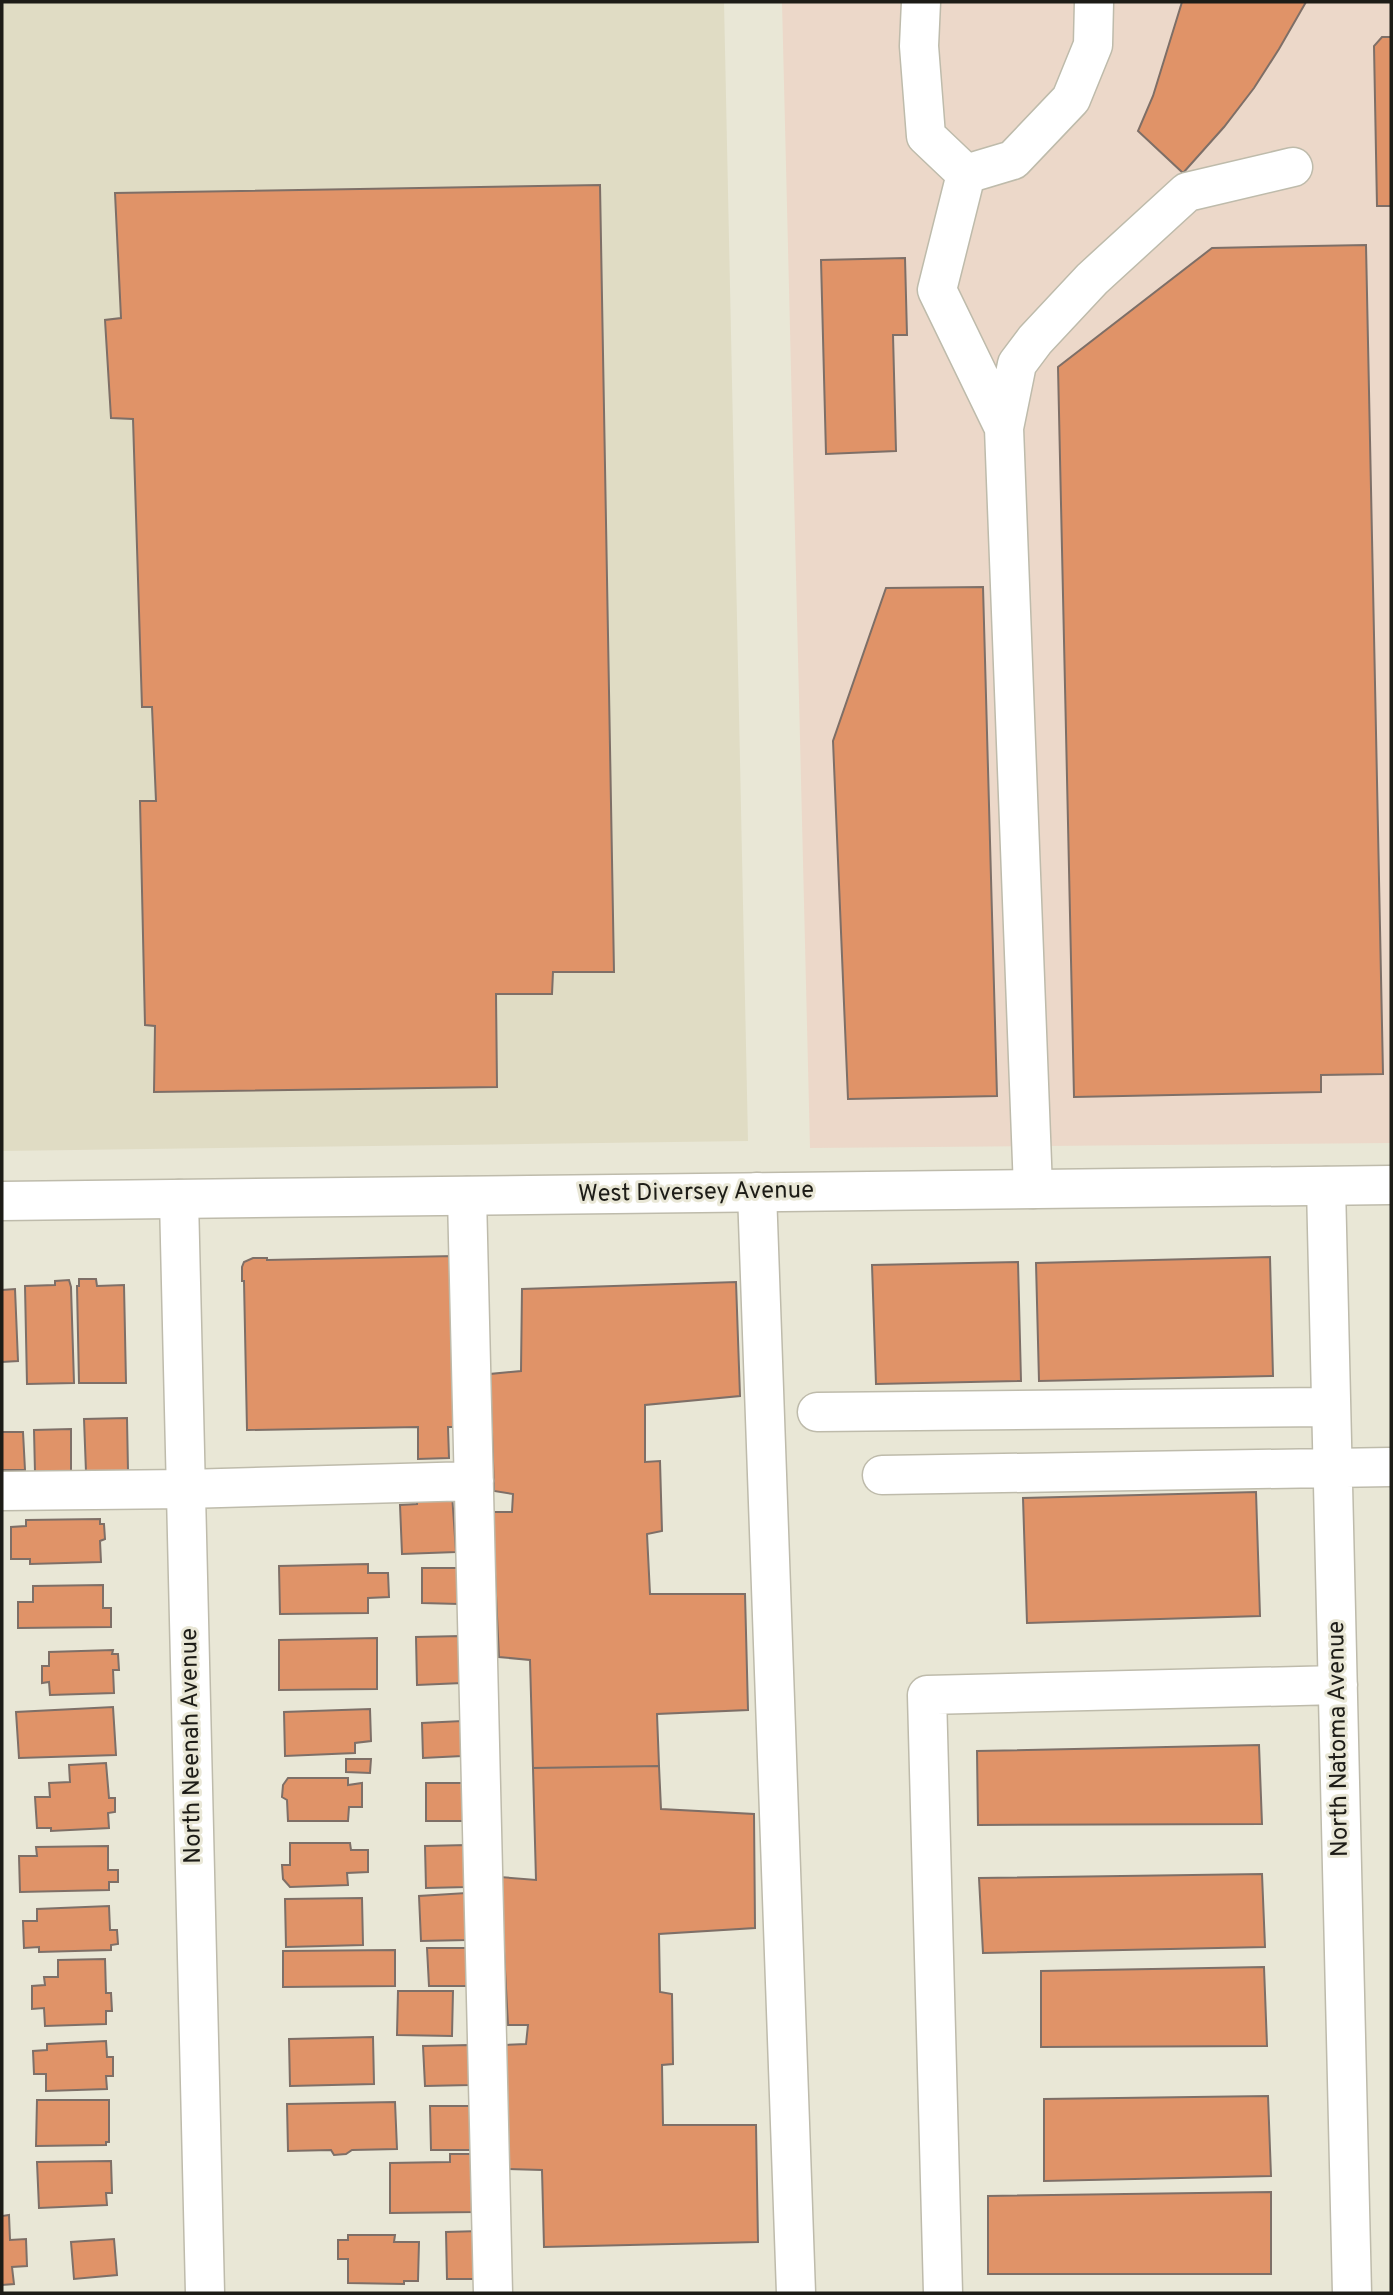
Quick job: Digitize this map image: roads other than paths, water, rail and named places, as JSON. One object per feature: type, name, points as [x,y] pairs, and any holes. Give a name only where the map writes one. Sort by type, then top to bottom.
[{"type":"street","points":[[921,2],[919,46],[926,136],[965,174]]},
{"type":"street","points":[[965,174],[1013,160],[1071,99],[1093,45],[1094,2]]},
{"type":"street","points":[[1033,1189],[1004,428],[1017,364],[1035,340],[1093,279],[1187,192],[1293,167]]},
{"type":"street","points":[[965,174],[937,290],[1004,428]]},
{"type":"street","name":"West Diversey Avenue","points":[[2,1201],[1391,1185]]},
{"type":"street","name":"North Natoma Avenue","points":[[1326,1186],[1352,2293]]},
{"type":"street","points":[[757,1192],[796,2293]]},
{"type":"street","points":[[467,1196],[493,2293]]},
{"type":"street","name":"North Neenah Avenue","points":[[179,1199],[205,2293]]},
{"type":"street","points":[[817,1412],[1331,1407]]},
{"type":"street","points":[[882,1475],[1391,1466]]},
{"type":"street","points":[[2,1491],[474,1481]]},
{"type":"street","points":[[943,2293],[928,1695],[1338,1685]]}]
